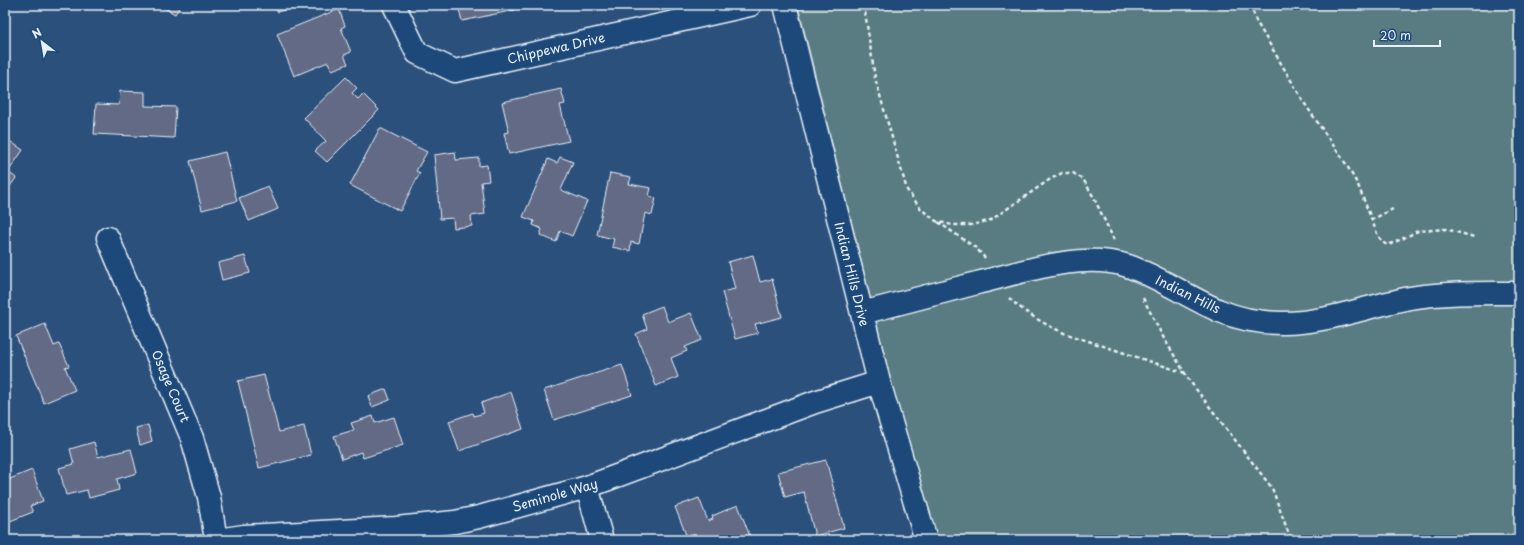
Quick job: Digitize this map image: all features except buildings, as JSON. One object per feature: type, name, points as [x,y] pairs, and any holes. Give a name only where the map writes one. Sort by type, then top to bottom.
[{"type":"street","name":"Chippewa Drive","points":[[394,5],[417,53],[455,71],[750,5]]},
{"type":"street","name":"Indian Hills Drive","points":[[785,5],[879,382],[926,540]]},
{"type":"street","name":"Osage Court","points":[[108,238],[192,438],[209,497],[216,540]]},
{"type":"street","name":"Indian Hills","points":[[862,313],[1030,270],[1073,262],[1100,261],[1127,266],[1221,312],[1252,320],[1282,323],[1313,322],[1412,298],[1451,294],[1519,293]]},
{"type":"street","name":"Seminole Way","points":[[216,540],[267,535],[396,528],[455,522],[479,517],[587,487],[815,402],[879,382]]},
{"type":"street","points":[[587,487],[602,540]]},
{"type":"path","points":[[1251,5],[1256,21],[1304,104],[1346,164],[1358,185],[1378,236],[1386,244],[1391,244],[1418,231],[1446,229],[1474,237]]},
{"type":"path","points":[[1371,220],[1393,209]]},
{"type":"path","points":[[936,221],[976,248],[990,265],[996,279],[1010,299],[1027,313],[1046,325],[1185,373]]},
{"type":"green space","points":[[798,5],[1519,5],[1519,540],[930,540]]}]
